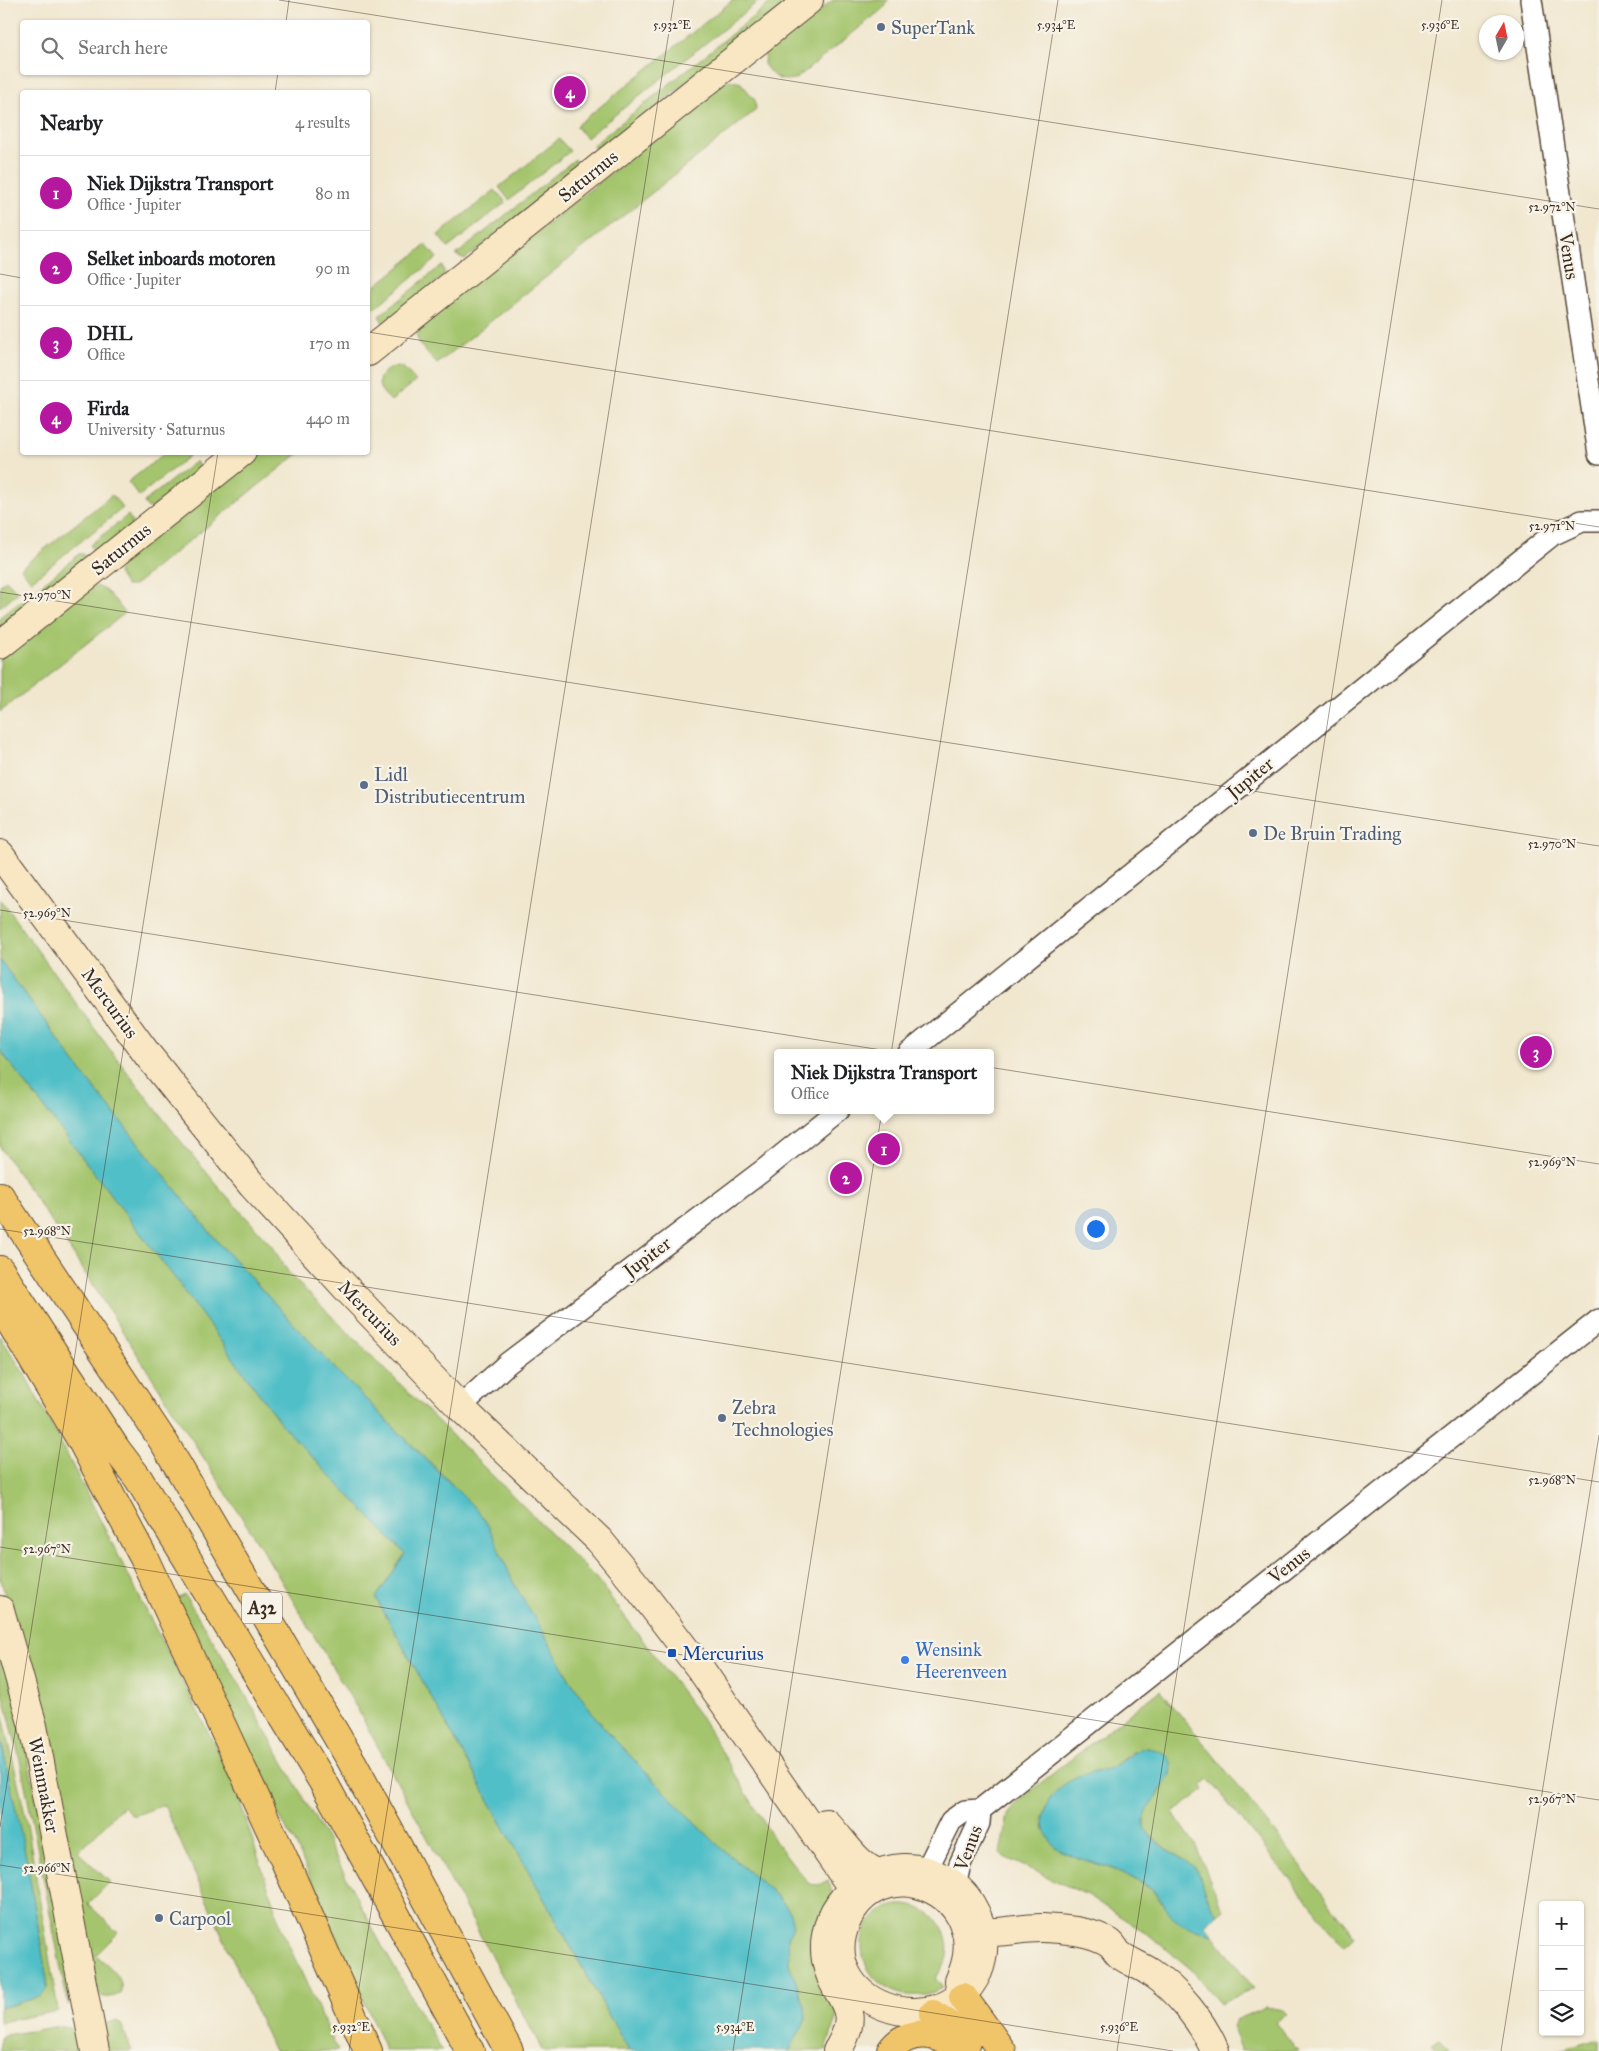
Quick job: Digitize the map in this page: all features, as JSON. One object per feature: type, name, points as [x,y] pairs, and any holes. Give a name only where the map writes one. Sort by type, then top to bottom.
[{"type":"highway","name":"A32","points":[[0,1196],[166,1444],[352,1762],[509,2051]]},
{"type":"highway","name":"A32","points":[[0,1270],[116,1449],[138,1478],[321,1779],[470,2051]]},
{"type":"highway","points":[[0,1305],[80,1438],[144,1558],[284,1859],[368,2051]]},
{"type":"highway","points":[[963,1997],[1002,2051]]},
{"type":"highway","points":[[933,2014],[951,2026],[972,2051]]},
{"type":"highway","points":[[891,2051],[900,2041],[920,2034],[948,2042],[957,2051]]},
{"type":"main road","name":"Saturnus","points":[[370,350],[809,0]]},
{"type":"main road","name":"Saturnus","points":[[0,645],[238,455]]},
{"type":"main road","name":"Mercurius","points":[[0,854],[147,1054],[252,1185],[348,1290],[460,1407],[619,1562],[702,1672],[848,1882],[851,1902]]},
{"type":"main road","name":"Weinmakker","points":[[0,1610],[33,1726],[95,2051]]},
{"type":"main road","name":"Mercurius","points":[[759,1755],[831,1828],[853,1855],[868,1869],[878,1873]]},
{"type":"main road","points":[[836,2051],[844,2039],[848,2026],[848,2014],[854,1998],[858,1992],[846,1973],[841,1954],[843,1935],[851,1902],[868,1877],[902,1868],[922,1878],[932,1889],[950,1902],[984,1944],[982,1963],[973,1984],[956,2003],[933,2014],[904,2016],[854,1998]]},
{"type":"main road","points":[[851,1902],[866,1897],[880,1888],[922,1878],[941,1877],[955,1886],[972,1906],[973,1929],[964,1970],[959,1981],[963,1997]]},
{"type":"main road","points":[[973,1929],[1026,1928],[1068,1931],[1093,1936],[1111,1944],[1120,1955],[1152,1973],[1179,1997],[1202,2027],[1215,2051]]},
{"type":"main road","points":[[982,1963],[1000,1951],[1029,1944],[1061,1945],[1106,1955],[1120,1955]]},
{"type":"main road","points":[[854,1998],[869,2009],[867,2024],[854,2051]]},
{"type":"main road","points":[[878,2051],[891,2029],[904,2016]]},
{"type":"street","name":"Venus","points":[[1531,0],[1599,454]]},
{"type":"street","name":"Jupiter","points":[[914,1049],[1552,535],[1582,521],[1599,521]]},
{"type":"street","name":"Jupiter","points":[[460,1407],[508,1363],[765,1168],[833,1114]]},
{"type":"street","name":"Venus","points":[[922,1878],[951,1821],[965,1811],[980,1810],[1599,1320]]},
{"type":"street","name":"Venus","points":[[955,1886],[960,1864],[978,1822],[980,1810]]},
{"type":"green space","points":[[733,0],[760,0],[586,138],[576,126]]},
{"type":"green space","points":[[774,0],[792,0],[602,149],[592,146]]},
{"type":"green space","points":[[833,0],[888,0],[885,7],[797,78],[786,80],[774,76],[764,64],[765,51],[816,8],[819,11]]},
{"type":"green space","points":[[728,80],[741,83],[755,100],[756,110],[437,364],[419,342],[417,337],[418,326]]},
{"type":"green space","points":[[559,139],[570,151],[509,200],[499,187]]},
{"type":"green space","points":[[575,159],[578,169],[465,259],[456,255]]},
{"type":"green space","points":[[495,190],[506,202],[448,248],[438,235]]},
{"type":"green space","points":[[426,245],[437,258],[370,311],[370,290]]},
{"type":"green space","points":[[442,265],[445,275],[384,324],[379,316]]},
{"type":"green space","points":[[399,366],[405,369],[416,381],[391,401],[380,388],[379,379],[387,370]]},
{"type":"green space","points":[[162,455],[189,456],[139,496],[128,482]]},
{"type":"green space","points":[[255,455],[297,455],[133,586],[126,586],[118,573],[120,564]]},
{"type":"green space","points":[[196,461],[200,468],[152,508],[147,507],[144,502]]},
{"type":"green space","points":[[112,495],[123,508],[31,581],[21,568]]},
{"type":"green space","points":[[128,515],[132,521],[131,526],[96,555],[90,545]]},
{"type":"green space","points":[[79,554],[83,554],[89,560],[44,594],[38,588]]},
{"type":"green space","points":[[6,580],[18,592],[0,607],[0,585]]},
{"type":"green space","points":[[96,586],[109,594],[125,613],[0,712],[0,659],[88,588]]},
{"type":"green space","points":[[23,599],[28,607],[0,632],[0,617]]},
{"type":"green space","points":[[0,899],[108,1047],[175,1134],[217,1185],[272,1246],[290,1275],[596,1578],[702,1719],[775,1841],[809,1884],[819,1885],[828,1880],[831,1889],[839,2008],[826,2051],[789,2051],[806,2019],[805,2006],[789,1964],[788,1938],[793,1926],[789,1910],[774,1893],[723,1850],[682,1810],[613,1738],[592,1713],[568,1677],[514,1584],[489,1527],[449,1481],[340,1374],[217,1241],[86,1078],[0,960]]},
{"type":"green space","points":[[0,1050],[177,1281],[282,1425],[405,1554],[376,1598],[629,2051],[543,2051],[358,1710],[264,1552],[64,1240],[0,1147]]},
{"type":"green space","points":[[0,1336],[25,1375],[60,1441],[225,1765],[240,1802],[283,1933],[338,2051],[274,2051],[164,1805],[133,1816],[123,1806],[78,1852],[110,1882],[88,1904],[118,1933],[96,1955],[115,1972],[120,1982],[120,1994],[107,1997],[96,1993],[32,1687],[0,1577]]},
{"type":"green space","points":[[185,1595],[240,1685],[323,1833],[381,1944],[442,2051],[386,2051],[296,1845],[259,1783],[177,1599]]},
{"type":"green space","points":[[0,1642],[17,1703],[74,1993],[68,2005],[21,1764],[0,1681]]},
{"type":"green space","points":[[1160,1690],[1224,1768],[1355,1936],[1344,1946],[1209,1779],[1202,1785],[1205,1789],[1173,1813],[1195,1844],[1218,1900],[1224,1909],[1218,1914],[1209,1903],[1195,1868],[1166,1848],[1146,1831],[1144,1821],[1147,1810],[1170,1775],[1171,1765],[1166,1755],[1148,1748],[1130,1753],[1113,1767],[1095,1771],[1049,1800],[1044,1815],[1045,1831],[1063,1852],[1123,1873],[1151,1889],[1182,1925],[1213,1934],[1254,1989],[1220,2004],[1191,1969],[1149,1935],[1087,1895],[1004,1857],[1000,1853],[1008,1815],[1020,1799]]},
{"type":"green space","points":[[0,1703],[27,1823],[58,2011],[0,2022],[0,2008],[16,2004],[47,1988],[47,1980],[27,1862],[0,1736]]},
{"type":"green space","points":[[897,1905],[912,1906],[924,1911],[935,1919],[943,1929],[947,1940],[947,1953],[944,1966],[935,1978],[943,1988],[917,1995],[895,1992],[878,1982],[867,1966],[862,1948],[865,1930],[876,1915]]},
{"type":"green space","points":[[1266,2007],[1283,2010],[1287,2014],[1276,2023],[1298,2051],[1242,2051],[1232,2026],[1236,2020]]},
{"type":"green space","points":[[117,2021],[121,2024],[132,2051],[104,2051],[102,2029],[107,2023]]},
{"type":"green space","points":[[61,2026],[69,2027],[82,2035],[86,2051],[0,2051],[0,2038],[5,2035]]},
{"type":"green space","points":[[1599,2039],[1599,2051],[1557,2051]]},
{"type":"green space","points":[[1440,2040],[1450,2051],[1437,2051],[1432,2045]]},
{"type":"water","points":[[0,960],[86,1078],[217,1241],[340,1374],[479,1512],[489,1527],[514,1584],[568,1677],[592,1713],[613,1738],[682,1810],[723,1850],[774,1893],[789,1910],[793,1926],[788,1938],[789,1964],[805,2006],[806,2019],[789,2051],[629,2051],[376,1598],[405,1554],[282,1425],[177,1281],[0,1050]]},
{"type":"water","points":[[0,1736],[27,1862],[47,1988],[42,1996],[0,2008]]},
{"type":"water","points":[[1142,1748],[1164,1753],[1170,1760],[1171,1768],[1168,1777],[1146,1814],[1144,1821],[1146,1828],[1156,1841],[1188,1862],[1198,1872],[1204,1891],[1218,1914],[1205,1925],[1213,1934],[1190,1928],[1178,1922],[1155,1893],[1138,1881],[1102,1865],[1060,1850],[1050,1840],[1046,1831],[1044,1822],[1045,1812],[1052,1796],[1059,1789],[1083,1775],[1094,1771],[1106,1770]]},
{"type":"place","name":"SuperTank","points":[[881,27]]},
{"type":"place","name":"Firda","points":[[570,92]]},
{"type":"place","name":"Lidl Distributiecentrum","points":[[364,785]]},
{"type":"place","name":"De Bruin Trading","points":[[1253,833]]},
{"type":"place","name":"DHL","points":[[1536,1052]]},
{"type":"place","name":"Niek Dijkstra Transport","points":[[884,1149]]},
{"type":"place","name":"Selket inboards motoren","points":[[846,1178]]},
{"type":"place","name":"Zebra Technologies","points":[[722,1418]]},
{"type":"place","name":"Mercurius","points":[[672,1653]]},
{"type":"place","name":"Wensink Heerenveen","points":[[905,1660]]},
{"type":"place","name":"Carpool","points":[[159,1918]]}]
